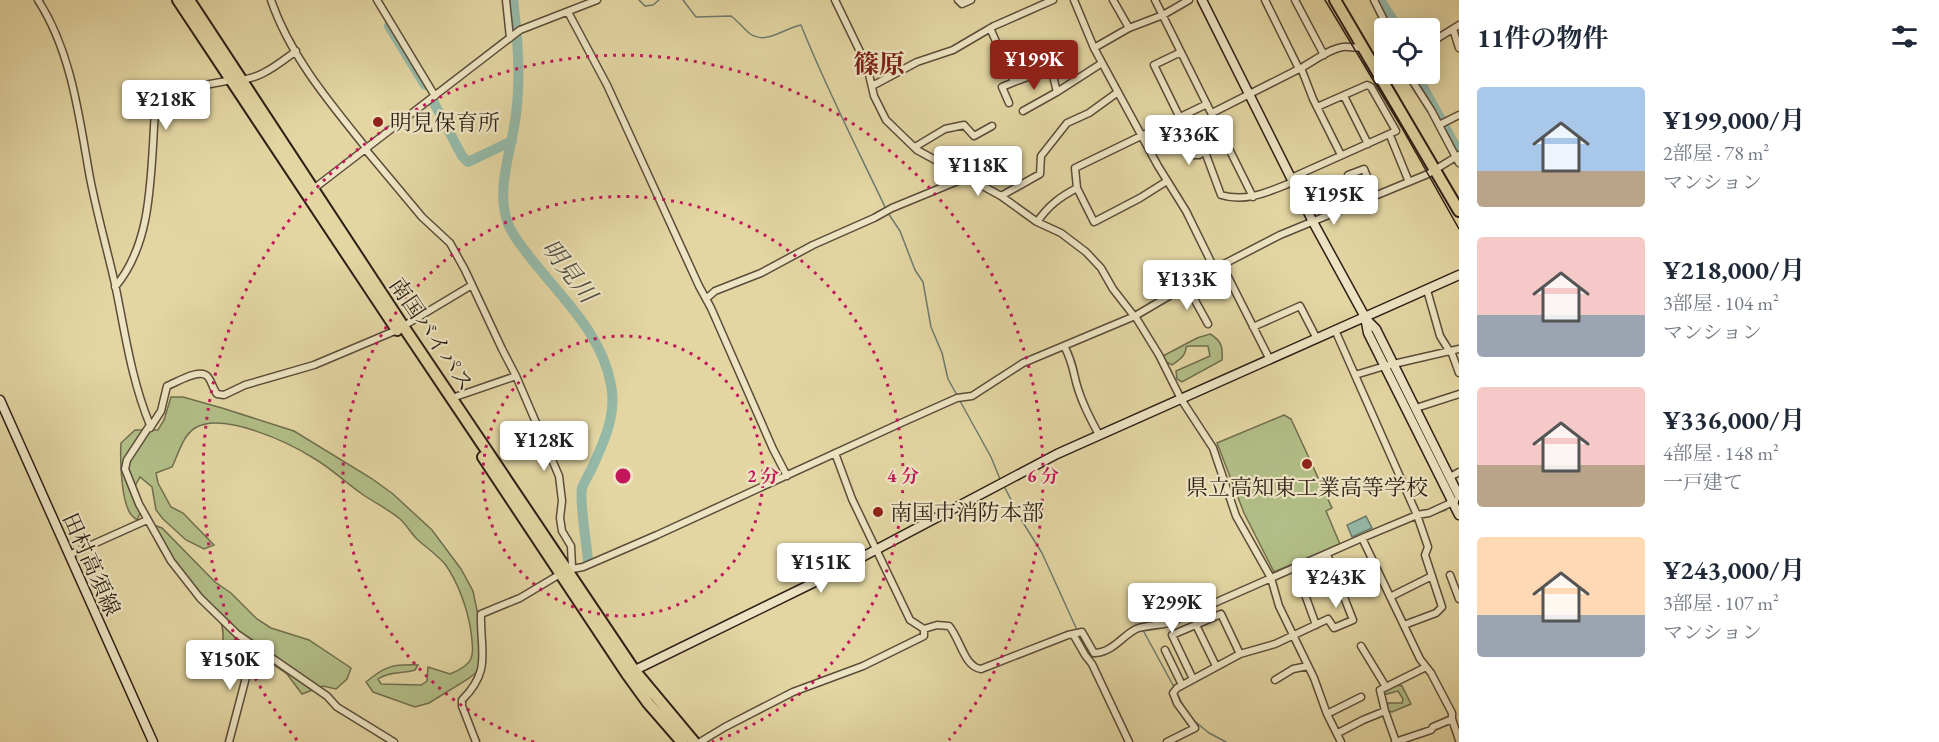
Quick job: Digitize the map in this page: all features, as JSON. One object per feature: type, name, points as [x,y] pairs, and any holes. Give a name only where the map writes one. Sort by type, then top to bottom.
[{"type":"highway","name":"南国バイパス","points":[[178,0],[237,81]]},
{"type":"highway","name":"南国バイパス","points":[[189,0],[237,81],[310,192],[566,570]]},
{"type":"highway","points":[[1335,0],[1459,210]]},
{"type":"highway","name":"南国バイパス","points":[[400,328],[452,398],[566,570],[648,703],[682,742]]},
{"type":"highway","name":"南国バイパス","points":[[631,672],[694,742]]},
{"type":"street","points":[[38,0],[48,16],[72,79],[94,195],[134,380],[150,428]]},
{"type":"street","points":[[272,0],[285,35],[309,73],[331,104],[422,217],[450,243],[472,285],[516,376],[559,476],[562,531],[571,546],[566,570]]},
{"type":"street","points":[[377,0],[435,96]]},
{"type":"street","points":[[507,0],[512,37]]},
{"type":"street","points":[[310,192],[520,30],[597,0]]},
{"type":"street","points":[[835,0],[867,66],[874,96],[886,120],[915,147],[965,178],[1001,196],[1037,222],[1061,233],[1086,252],[1101,268],[1135,316],[1159,356],[1180,399],[1213,448],[1236,516],[1271,578],[1279,606],[1341,742]]},
{"type":"street","points":[[958,0],[962,4],[971,0]]},
{"type":"street","points":[[873,86],[916,63],[963,45],[990,28],[1053,0]]},
{"type":"street","points":[[1074,0],[1094,48],[1186,211],[1215,270]]},
{"type":"street","points":[[1113,0],[1128,28]]},
{"type":"street","points":[[1155,0],[1253,197]]},
{"type":"street","points":[[1094,48],[1128,28],[1163,15],[1189,0]]},
{"type":"street","points":[[1202,0],[1313,222],[1365,317],[1376,329],[1389,365],[1457,499]]},
{"type":"street","points":[[1265,0],[1341,155]]},
{"type":"street","points":[[1295,0],[1324,55]]},
{"type":"street","points":[[1374,0],[1383,18]]},
{"type":"street","points":[[568,12],[607,85],[787,476]]},
{"type":"street","points":[[1440,37],[1456,27],[1459,48]]},
{"type":"street","points":[[990,28],[1014,82]]},
{"type":"street","points":[[1212,113],[1324,55],[1344,47],[1351,49],[1363,47]]},
{"type":"street","points":[[115,287],[130,265],[141,238],[149,198],[157,98],[172,91],[237,81],[272,69],[296,51]]},
{"type":"street","points":[[1180,118],[1154,65],[1181,52]]},
{"type":"street","points":[[1023,111],[1102,63]]},
{"type":"street","points":[[1009,103],[1002,87],[1036,74],[1052,72],[1057,92]]},
{"type":"street","points":[[476,742],[462,706],[462,699],[477,684],[482,670],[481,614],[520,598],[566,570],[583,567],[959,398],[972,396],[1023,363],[1135,316],[1222,265],[1280,235],[1410,182],[1458,158],[1414,84]]},
{"type":"street","points":[[1205,152],[1221,195],[1253,197],[1341,155],[1395,133],[1396,129],[1371,87],[1367,85],[1317,107]]},
{"type":"street","points":[[1001,196],[1040,174],[1041,156],[1067,123],[1089,113],[1118,93]]},
{"type":"street","points":[[1344,96],[1368,144]]},
{"type":"street","points":[[1167,180],[1140,198],[1094,222],[1077,188],[1075,168],[1207,104]]},
{"type":"street","points":[[1439,125],[1459,115]]},
{"type":"street","points":[[1168,124],[1192,155],[1196,156],[1205,152],[1225,140]]},
{"type":"street","points":[[915,147],[945,129],[964,125],[974,136],[992,126]]},
{"type":"street","points":[[1391,138],[1410,182]]},
{"type":"street","points":[[1348,175],[1364,169],[1375,196]]},
{"type":"street","points":[[706,299],[714,291],[761,273],[887,210],[965,178]]},
{"type":"street","points":[[1037,222],[1047,207],[1077,188]]},
{"type":"street","points":[[1222,265],[1270,360]]},
{"type":"street","points":[[631,672],[813,583],[1002,482],[1099,435],[1459,276]]},
{"type":"street","points":[[394,742],[337,707],[327,696],[254,647],[200,598],[171,561],[147,520],[125,469],[127,460],[160,411],[167,387],[198,373],[208,376],[217,394],[224,395],[245,385],[314,365],[400,328],[472,285]]},
{"type":"street","points":[[1187,286],[1208,324]]},
{"type":"street","points":[[1427,290],[1440,336],[1450,351],[1459,373]]},
{"type":"street","points":[[1253,327],[1300,306],[1317,339]]},
{"type":"street","points":[[1365,317],[1368,333],[1416,408],[1450,477],[1459,515]]},
{"type":"street","points":[[1335,330],[1417,515],[1428,547],[1425,555],[1442,607],[1436,613],[1404,625]]},
{"type":"street","points":[[1065,345],[1072,361],[1083,402],[1099,435]]},
{"type":"street","points":[[1355,375],[1459,349]]},
{"type":"street","points":[[452,398],[516,376]]},
{"type":"street","points":[[1416,408],[1459,394]]},
{"type":"street","name":"田村高須線","points":[[0,400],[153,742]]},
{"type":"street","points":[[835,453],[852,500],[910,620],[924,629],[937,625],[950,626],[970,664],[981,669],[1082,632],[1095,653],[1099,653],[1109,649],[1138,628],[1169,623],[1457,499]]},
{"type":"street","points":[[1450,477],[1459,472]]},
{"type":"street","points":[[69,555],[147,520]]},
{"type":"street","points":[[1362,538],[1426,667],[1455,714],[1459,740]]},
{"type":"street","points":[[1167,742],[1195,728],[1177,703],[1174,690],[1240,654],[1293,636],[1328,619],[1334,628],[1353,620],[1327,554]]},
{"type":"street","points":[[1295,567],[1316,625]]},
{"type":"street","points":[[1450,575],[1459,599]]},
{"type":"street","points":[[1390,597],[1432,576]]},
{"type":"street","points":[[1193,679],[1172,635],[1221,614],[1240,654]]},
{"type":"street","points":[[1196,625],[1216,666]]},
{"type":"street","points":[[700,742],[793,692],[869,663],[919,639],[924,636],[924,629]]},
{"type":"street","points":[[1073,634],[1092,664],[1129,742]]},
{"type":"street","points":[[1361,646],[1386,687]]},
{"type":"street","points":[[229,742],[254,647]]},
{"type":"street","points":[[1165,650],[1182,685]]},
{"type":"street","points":[[1275,680],[1293,669],[1308,666]]},
{"type":"street","points":[[1426,667],[1380,690],[1396,742],[1431,730],[1455,714]]},
{"type":"street","points":[[1327,714],[1361,697]]},
{"type":"street","points":[[1338,733],[1385,711]]},
{"type":"green space","points":[[1210,334],[1221,345],[1222,360],[1182,382],[1177,379],[1176,371],[1210,356],[1208,346],[1186,347],[1180,359],[1172,365],[1164,361],[1163,356],[1197,338]]},
{"type":"green space","points":[[171,397],[183,397],[294,431],[393,494],[432,530],[461,569],[473,591],[479,620],[482,668],[429,703],[415,707],[373,692],[366,682],[390,667],[418,665],[415,670],[383,676],[378,679],[381,684],[421,685],[427,681],[428,667],[450,674],[468,663],[472,654],[472,641],[462,596],[445,564],[416,538],[400,519],[321,463],[290,445],[239,426],[222,423],[207,424],[195,428],[187,435],[172,467],[156,473],[158,483],[171,507],[183,513],[214,545],[204,549],[186,540],[163,519],[156,510],[152,487],[140,477],[134,488],[141,511],[137,520],[132,516],[127,507],[123,489],[121,443],[135,430],[158,430],[164,420]]},
{"type":"green space","points":[[1284,415],[1291,419],[1332,508],[1326,511],[1340,544],[1274,572],[1244,513],[1217,443]]},
{"type":"green space","points":[[151,524],[162,528],[215,582],[231,593],[257,619],[271,628],[309,640],[351,668],[347,679],[336,689],[323,686],[302,694],[287,674],[237,639],[223,645],[221,620],[164,556],[153,535]]},
{"type":"green space","points":[[1398,685],[1402,686],[1411,704],[1392,712],[1388,711],[1386,707],[1388,703],[1402,703],[1403,699],[1398,691],[1383,695],[1382,691]]},
{"type":"shaded area","points":[[1366,516],[1372,528],[1352,537],[1347,525]]},
{"type":"waterway","name":"明見川","points":[[513,0],[519,71],[518,100],[504,181],[503,195],[507,221],[520,244],[589,332],[599,349],[611,385],[612,407],[608,428],[581,494],[588,561]]},
{"type":"waterway","points":[[639,0],[645,6],[653,5],[659,0]]},
{"type":"waterway","points":[[683,0],[696,17],[731,16],[755,37],[768,37],[801,25],[831,95],[886,209]]},
{"type":"waterway","points":[[1380,0],[1392,18]]},
{"type":"waterway","points":[[389,26],[425,85]]},
{"type":"waterway","points":[[1421,84],[1459,153]]},
{"type":"waterway","points":[[433,101],[462,156],[468,162],[512,141]]},
{"type":"waterway","points":[[888,213],[900,231],[915,270],[923,282],[931,327],[942,353],[948,379],[958,397]]},
{"type":"waterway","points":[[960,401],[991,457],[1000,479]]},
{"type":"waterway","points":[[1004,486],[1042,553],[1077,630]]},
{"type":"waterway","points":[[1433,514],[1446,510]]},
{"type":"waterway","points":[[1366,540],[1378,535]]},
{"type":"waterway","points":[[1331,555],[1360,542]]},
{"type":"waterway","points":[[1118,646],[1137,632],[1163,628],[1193,616]]},
{"type":"waterway","points":[[1144,632],[1174,687]]},
{"type":"waterway","points":[[1080,637],[1093,657],[1104,655],[1114,649]]},
{"type":"waterway","points":[[1177,693],[1184,708]]},
{"type":"waterway","points":[[1192,719],[1209,733],[1226,742]]},
{"type":"tram line","points":[[1325,0],[1402,128],[1459,229]]},
{"type":"place","name":"明見保育所","points":[[378,122]]},
{"type":"place","name":"県立高知東工業高等学校","points":[[1307,464]]},
{"type":"place","name":"南国市消防本部","points":[[878,512]]},
{"type":"district","name":"篠原","points":[[879,64]]}]
